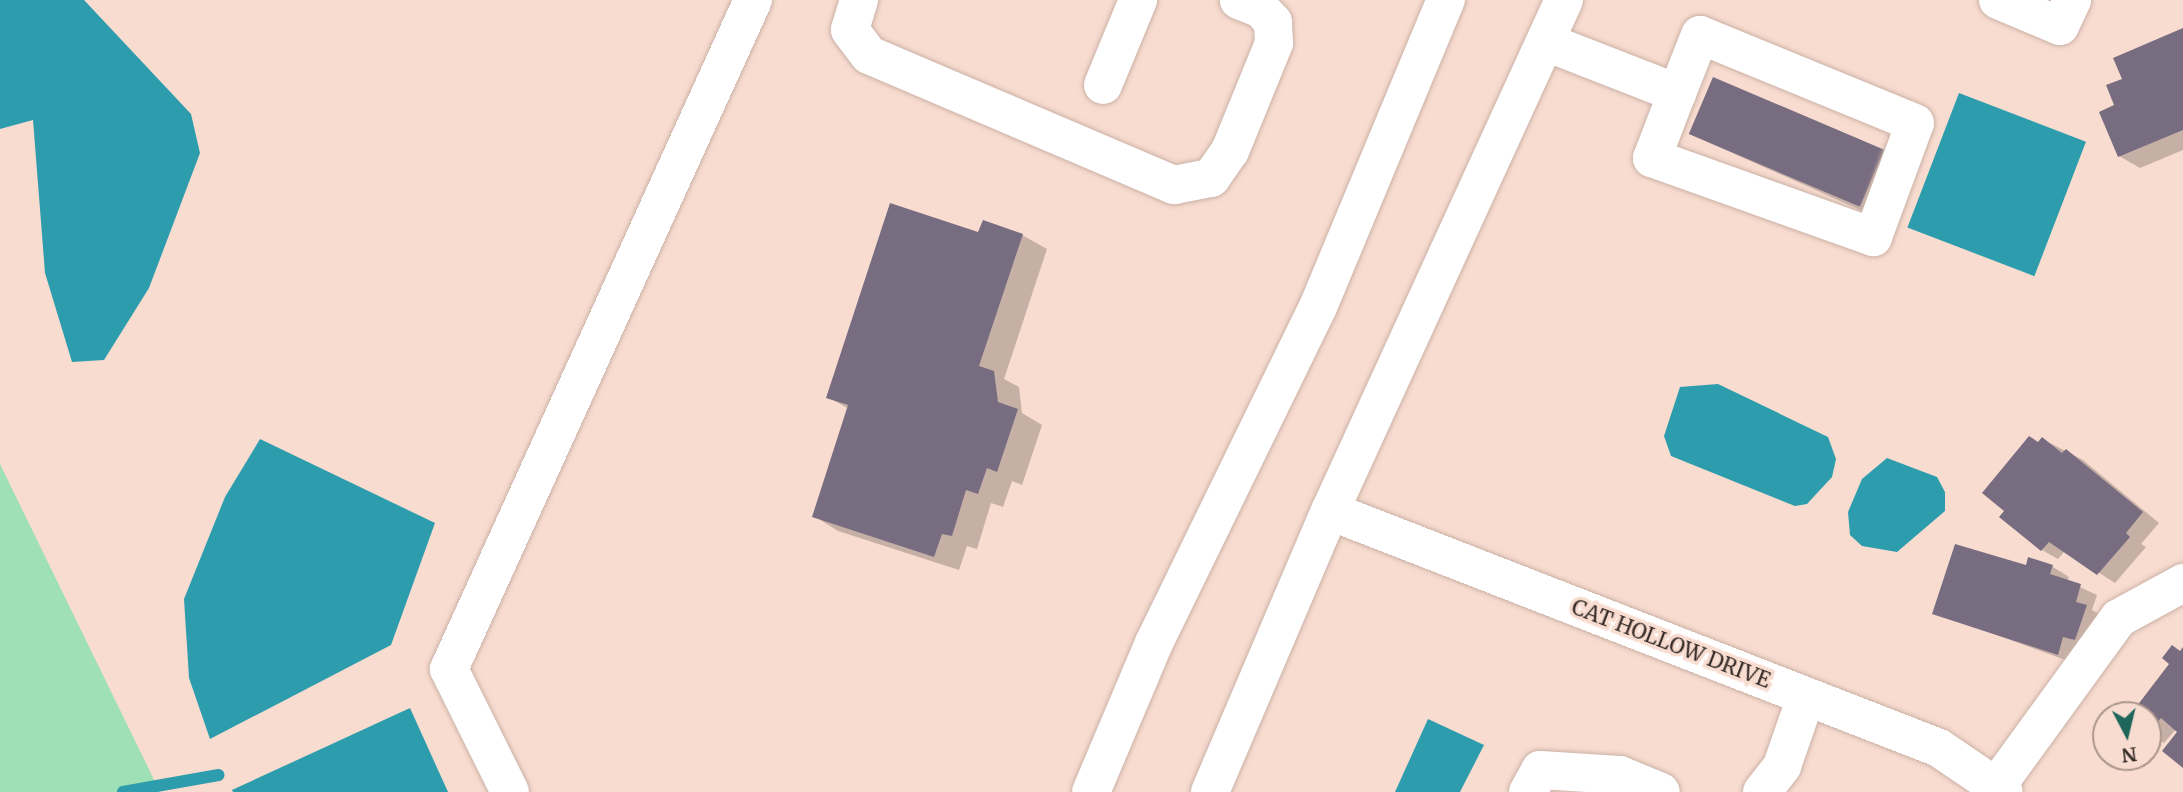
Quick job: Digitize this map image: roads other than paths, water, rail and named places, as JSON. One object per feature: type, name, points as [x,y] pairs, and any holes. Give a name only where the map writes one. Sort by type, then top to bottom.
[{"type":"main road","points":[[510,792],[449,669],[752,0]]},
{"type":"main road","points":[[859,0],[850,30],[869,55],[1174,184],[1211,178],[1230,151],[1274,43],[1273,22],[1261,9],[1239,0]]},
{"type":"main road","points":[[1103,85],[1138,0]]},
{"type":"main road","points":[[1091,792],[1153,645],[1318,307],[1446,0]]},
{"type":"main road","points":[[1210,792],[1329,511],[1564,0]]},
{"type":"main road","points":[[1998,0],[2060,26],[2072,0]]},
{"type":"main road","points":[[1700,34],[1915,123],[1873,237],[1652,158],[1677,93],[1700,34]]},
{"type":"main road","points":[[1546,42],[1677,93]]},
{"type":"main road","name":"CAT HOLLOW DRIVE","points":[[1329,511],[1939,748],[2000,789]]},
{"type":"main road","points":[[2000,789],[2119,618],[2183,583]]},
{"type":"main road","points":[[1762,792],[1782,766],[1806,697]]},
{"type":"main road","points":[[1528,792],[1540,770],[1620,775],[1661,792]]},
{"type":"water","points":[[0,0],[84,0],[191,114],[200,153],[149,288],[104,360],[72,362],[45,273],[33,120],[0,129]]},
{"type":"water","points":[[1959,93],[2086,142],[2034,276],[1907,227]]},
{"type":"water","points":[[1718,384],[1828,437],[1836,459],[1832,477],[1807,504],[1795,506],[1671,456],[1664,436],[1680,387]]},
{"type":"water","points":[[260,439],[435,523],[391,645],[210,739],[189,678],[184,599],[225,497]]},
{"type":"water","points":[[1887,458],[1937,477],[1945,492],[1945,511],[1897,552],[1862,546],[1850,535],[1848,512],[1862,479]]},
{"type":"water","points":[[410,708],[448,792],[232,790]]},
{"type":"water","points":[[1428,719],[1484,745],[1460,792],[1395,792]]},
{"type":"waterway","points":[[123,792],[218,775]]}]
